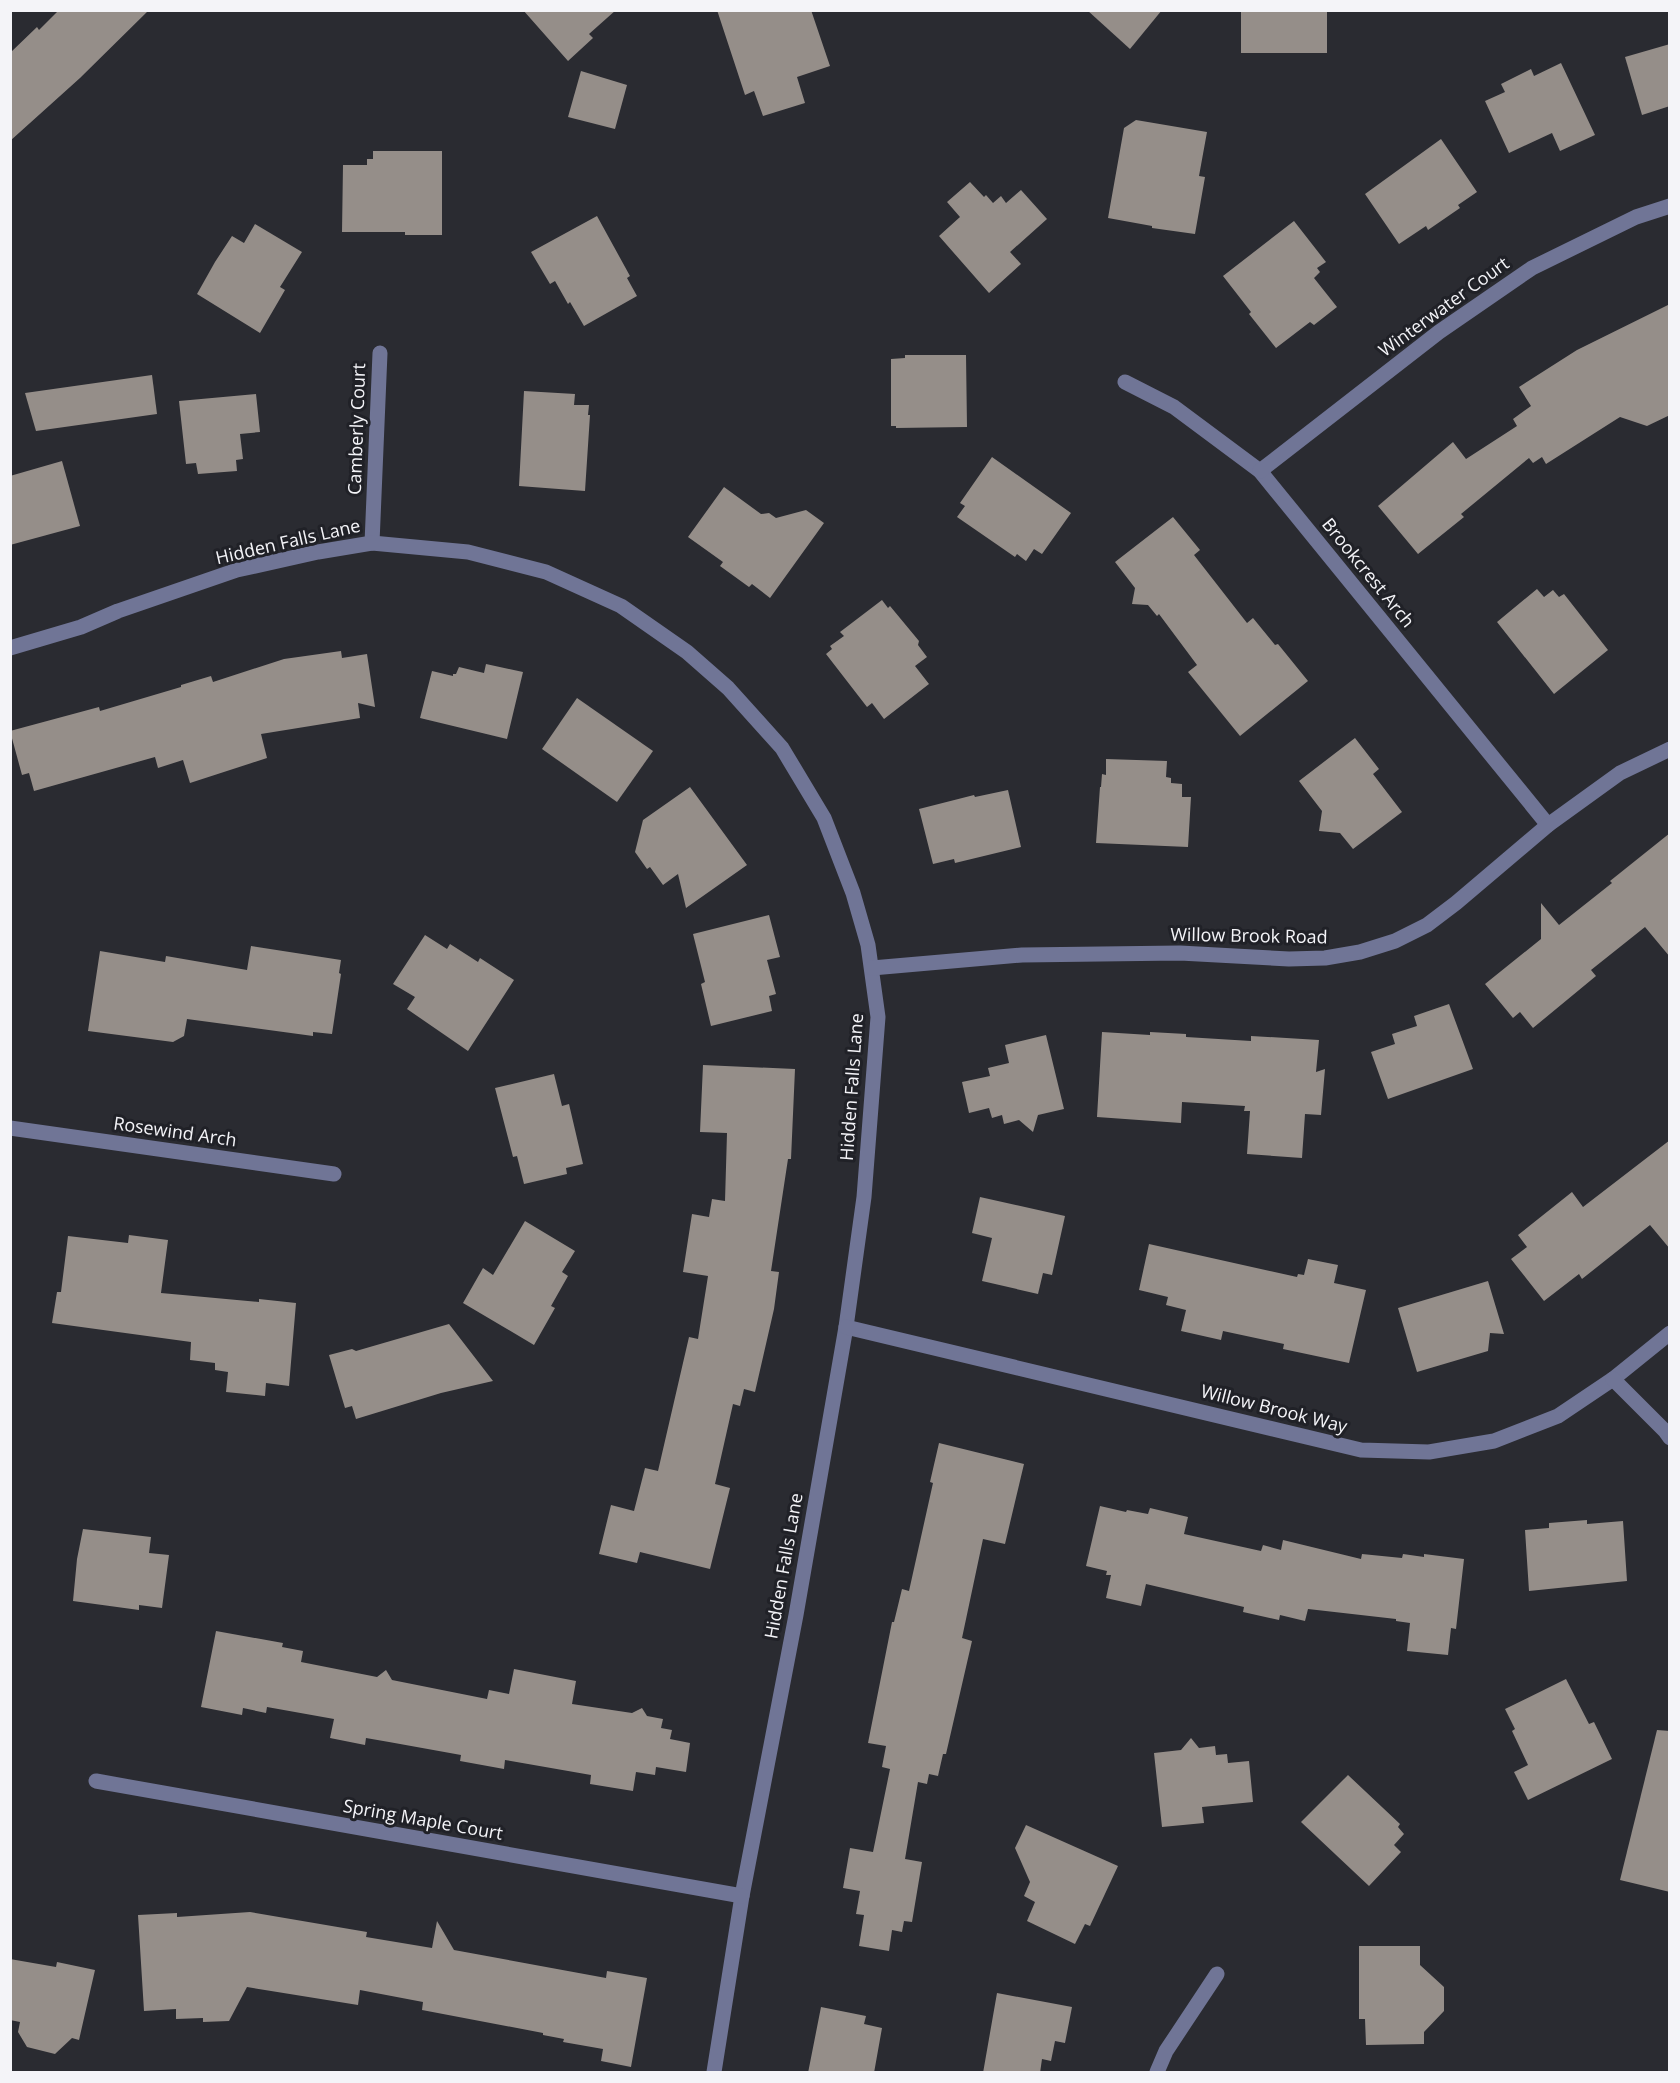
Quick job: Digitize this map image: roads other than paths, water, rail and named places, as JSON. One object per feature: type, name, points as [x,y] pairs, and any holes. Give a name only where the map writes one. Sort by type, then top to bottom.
[{"type":"street","name":"Winterwater Court","points":[[1260,471],[1439,332],[1532,268],[1636,217],[1670,206]]},
{"type":"street","name":"Camberly Court","points":[[372,543],[380,353]]},
{"type":"street","name":"Brookcrest Arch","points":[[1125,382],[1174,407],[1260,471],[1548,825]]},
{"type":"street","name":"Hidden Falls Lane","points":[[10,648],[81,627],[118,611],[237,570],[318,552],[372,543],[468,552],[546,572],[621,606],[687,652],[729,688],[782,748],[824,818],[853,893],[868,945],[878,1017],[864,1197],[846,1327],[796,1615],[742,1896],[714,2073]]},
{"type":"street","name":"Willow Brook Road","points":[[872,968],[1022,955],[1179,953],[1289,959],[1325,958],[1360,952],[1395,941],[1427,925],[1548,825],[1620,773],[1670,749]]},
{"type":"street","name":"Rosewind Arch","points":[[10,1128],[334,1174]]},
{"type":"street","name":"Willow Brook Way","points":[[846,1327],[1361,1450],[1429,1452],[1494,1441],[1558,1416],[1613,1379],[1670,1333]]},
{"type":"street","points":[[1613,1379],[1670,1438]]},
{"type":"street","name":"Spring Maple Court","points":[[96,1781],[742,1896]]},
{"type":"street","points":[[1156,2073],[1166,2051],[1217,1974]]}]
